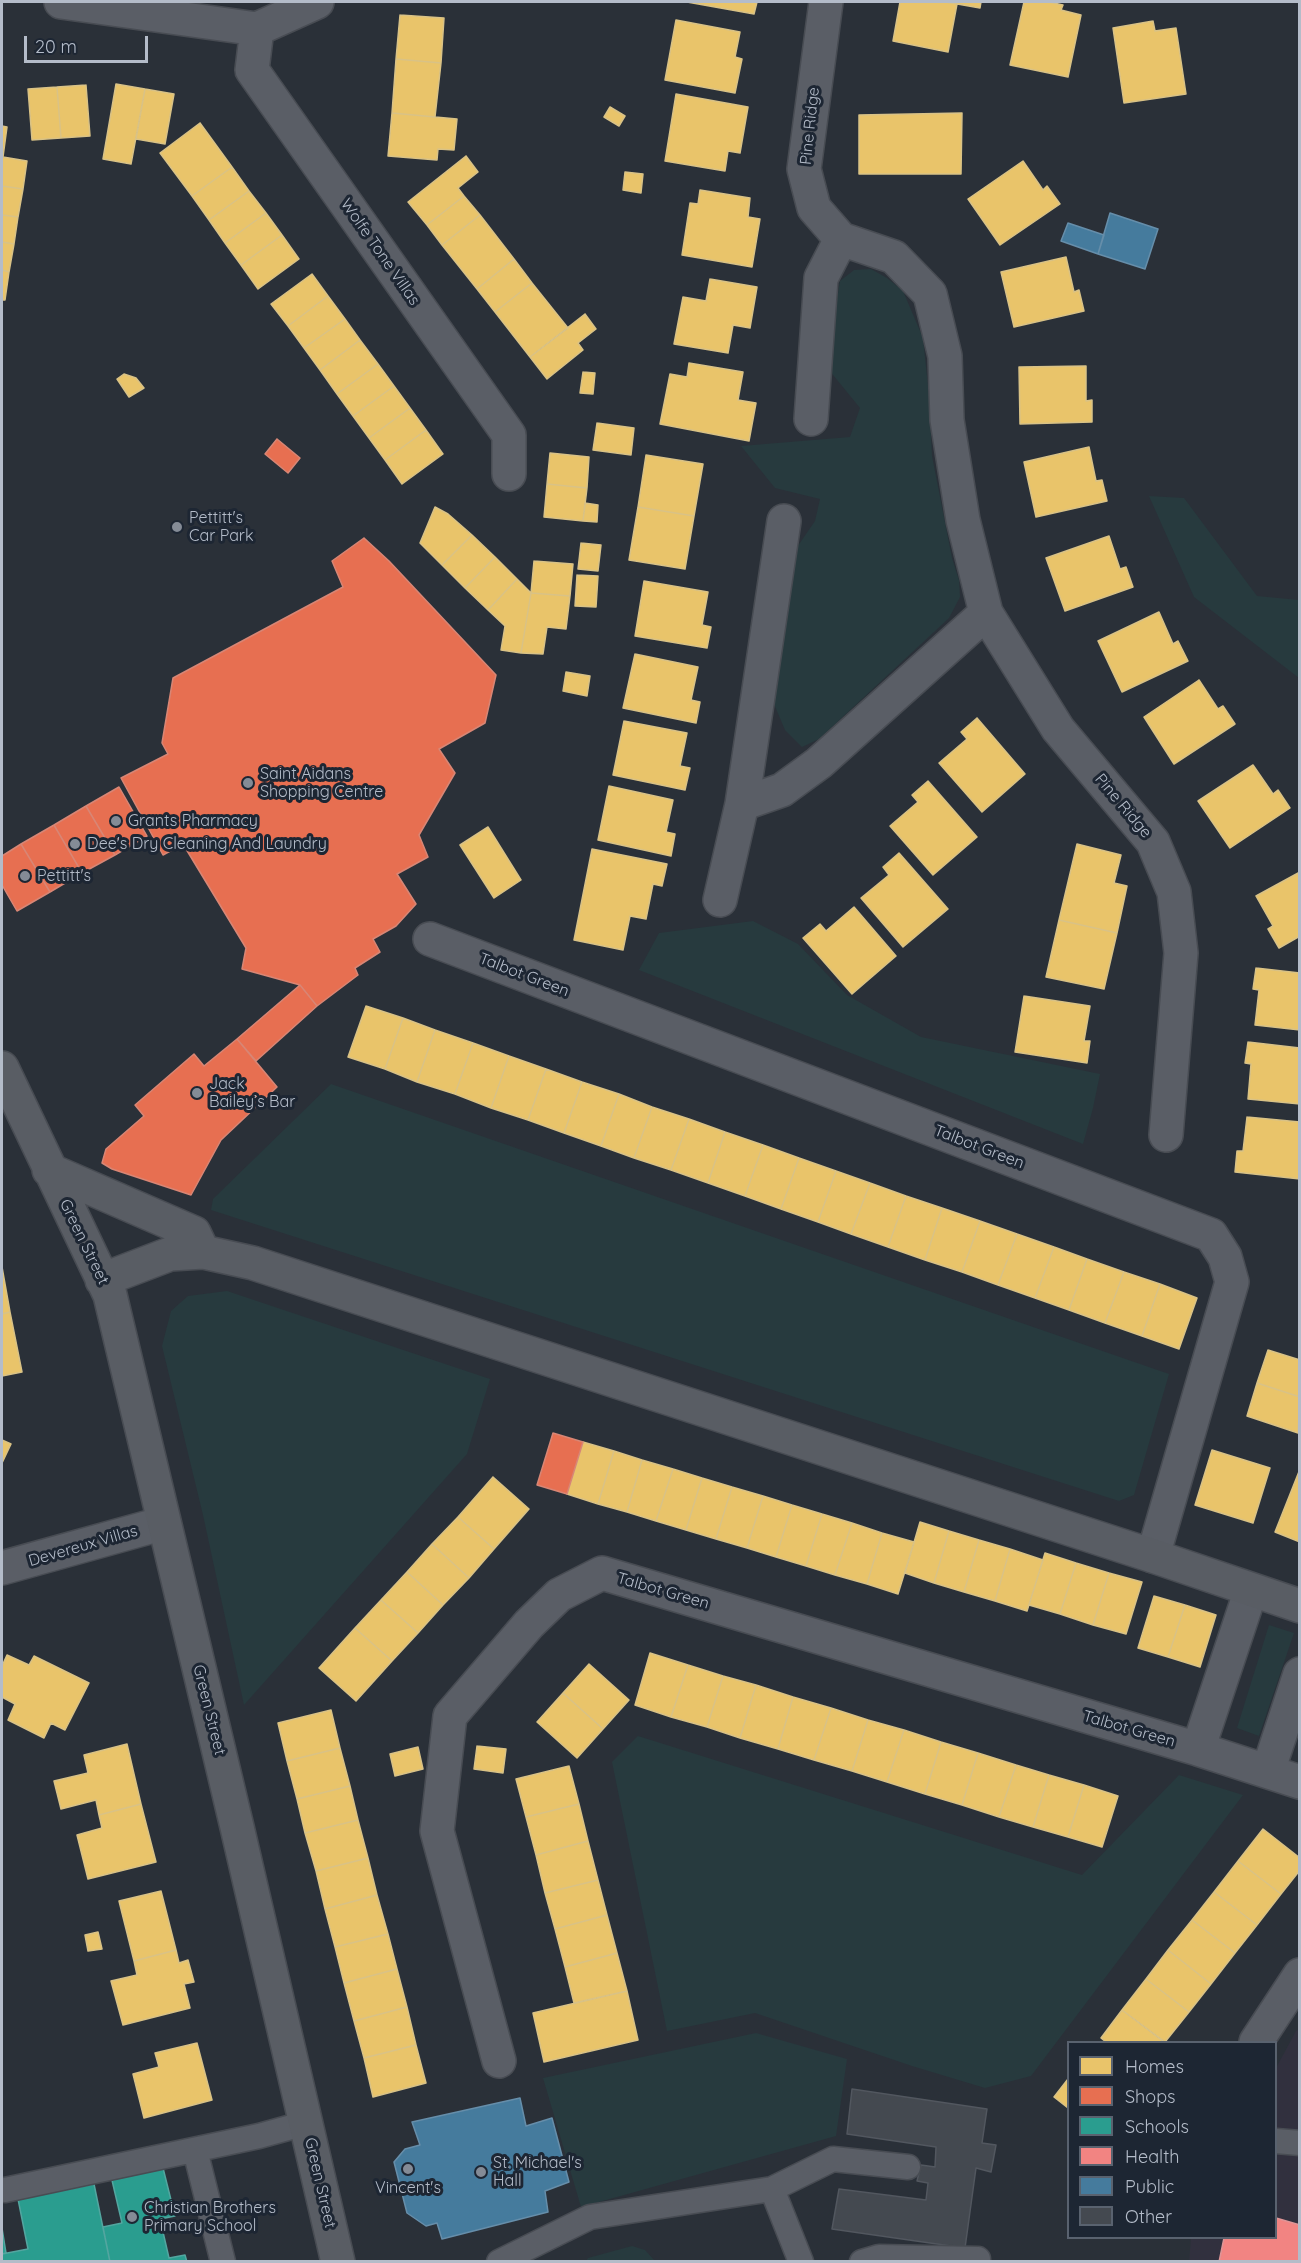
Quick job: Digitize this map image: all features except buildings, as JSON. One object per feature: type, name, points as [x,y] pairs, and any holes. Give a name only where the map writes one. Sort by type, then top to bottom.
[{"type":"street","points":[[61,2],[257,29],[317,2]]},
{"type":"street","name":"Pine Ridge","points":[[826,2],[804,169],[814,208],[841,239],[894,257],[930,294],[945,356],[947,420],[963,520],[986,613],[1058,729],[1153,842],[1174,892],[1181,953],[1166,1135]]},
{"type":"street","name":"Wolfe Tone Villas","points":[[257,29],[252,70],[509,435],[509,474]]},
{"type":"street","points":[[811,419],[821,278],[841,239]]},
{"type":"street","points":[[720,900],[742,804],[784,521]]},
{"type":"street","points":[[742,804],[782,790],[819,763],[986,613]]},
{"type":"street","name":"Talbot Green","points":[[430,939],[1211,1234],[1225,1257],[1232,1282],[1153,1556]]},
{"type":"street","name":"Green Street","points":[[2,1068],[110,1295],[339,2262]]},
{"type":"street","points":[[49,1170],[194,1233],[202,1252]]},
{"type":"street","points":[[102,1280],[170,1254],[202,1252],[264,1267],[1153,1556],[1299,1606]]},
{"type":"street","name":"Devereux Villas","points":[[2,1568],[164,1523]]},
{"type":"street","name":"Talbot Green","points":[[499,2061],[437,1832],[450,1716],[528,1624],[559,1595],[602,1573],[1198,1749],[1299,1782]]},
{"type":"street","name":"Talbot Green","points":[[1198,1749],[1251,1590]]},
{"type":"street","points":[[1268,1771],[1299,1674]]},
{"type":"street","points":[[1257,2041],[1299,1975]]},
{"type":"lane","points":[[5,2190],[259,2136],[306,2122]]},
{"type":"lane","points":[[1277,2140],[1299,2143]]},
{"type":"lane","points":[[195,2150],[223,2262]]},
{"type":"lane","points":[[499,2262],[590,2217],[772,2189],[833,2159],[909,2168]]},
{"type":"lane","points":[[772,2189],[801,2262]]},
{"type":"lane","points":[[862,2262],[879,2258],[978,2259]]},
{"type":"shaded area","points":[[1299,2029],[1299,2261],[1189,2262],[1191,2239],[1277,2239],[1277,2066]]},
{"type":"green space","points":[[871,269],[903,291],[923,338],[932,456],[952,558],[959,580],[960,597],[949,618],[819,739],[802,747],[785,730],[774,704],[775,657],[793,553],[815,521],[820,499],[775,488],[741,446],[850,437],[860,408],[829,370],[832,330],[840,281],[854,270]]},
{"type":"green space","points":[[1149,496],[1184,498],[1257,596],[1299,600],[1299,678],[1194,597]]},
{"type":"green space","points":[[753,921],[798,944],[847,995],[921,1037],[1100,1074],[1083,1144],[639,970],[659,933]]},
{"type":"green space","points":[[331,1084],[1169,1374],[1134,1495],[1119,1501],[211,1210],[213,1199]]},
{"type":"green space","points":[[227,1291],[490,1379],[467,1454],[244,1705],[203,1515],[162,1346],[171,1311],[188,1296]]},
{"type":"green space","points":[[1269,1625],[1294,1633],[1259,1736],[1237,1728]]},
{"type":"green space","points":[[638,1736],[1082,1875],[1179,1775],[1243,1795],[1031,2076],[985,2088],[755,2013],[667,2031],[612,1762]]},
{"type":"green space","points":[[756,2033],[847,2059],[836,2136],[581,2207],[543,2078]]},
{"type":"green space","points":[[632,2246],[645,2250],[655,2261],[586,2261],[588,2258]]},
{"type":"place","name":"Pettitt's Car Park","points":[[177,527]]},
{"type":"place","name":"Saint Aidans Shopping Centre","points":[[248,783]]},
{"type":"place","name":"Grants Pharmacy","points":[[116,821]]},
{"type":"place","name":"Dee's Dry Cleaning And Laundry","points":[[75,844]]},
{"type":"place","name":"Pettitt's","points":[[25,876]]},
{"type":"place","name":"Jack Bailey’s Bar","points":[[197,1093]]},
{"type":"place","name":"Vincent's","points":[[408,2169]]},
{"type":"place","name":"St. Michael's Hall","points":[[481,2172]]},
{"type":"place","name":"Christian Brothers Primary School","points":[[132,2217]]}]
